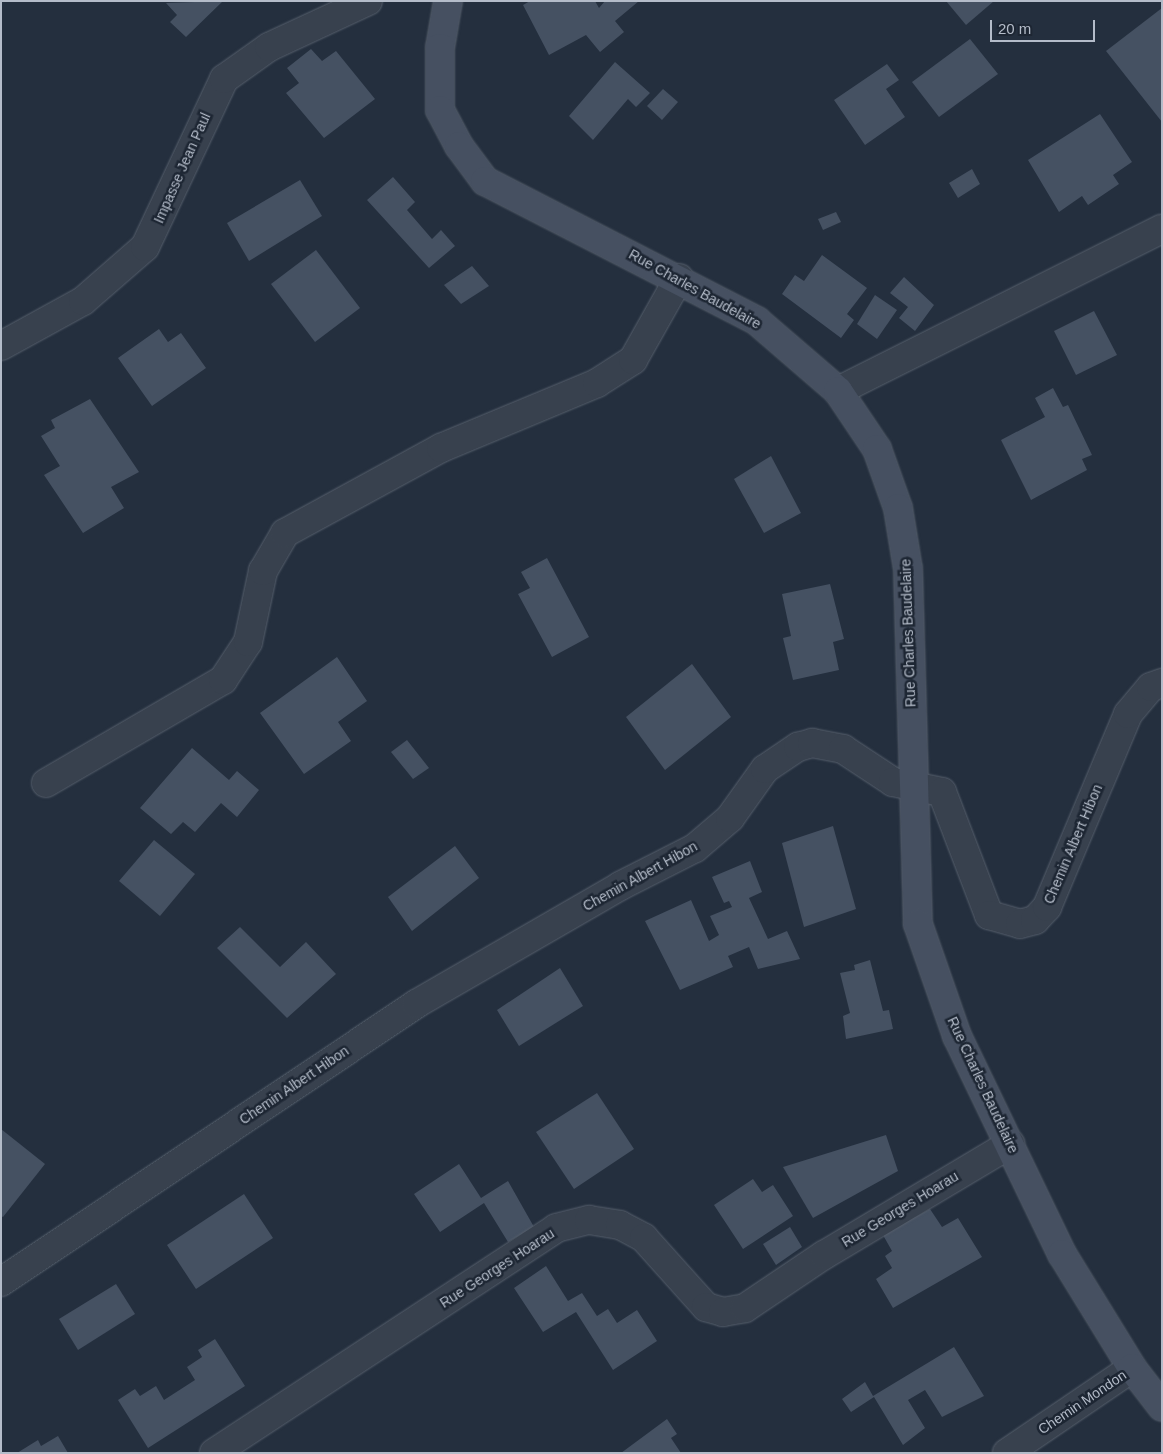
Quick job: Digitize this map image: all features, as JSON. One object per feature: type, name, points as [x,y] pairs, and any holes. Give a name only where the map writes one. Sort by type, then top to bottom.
[{"type":"main road","name":"Rue Charles Baudelaire","points":[[448,1],[440,48],[440,110],[459,146],[486,181],[679,278],[757,321],[838,391],[877,449],[898,508],[908,570],[912,783],[918,924],[957,1036],[1062,1254],[1132,1368],[1162,1407]]},
{"type":"street","name":"Impasse Jean Paul","points":[[1,346],[83,302],[145,247],[224,79],[269,47],[368,1]]},
{"type":"street","points":[[838,391],[1162,229]]},
{"type":"street","points":[[46,783],[223,680],[248,642],[263,571],[285,533],[441,448],[597,383],[634,360],[679,278]]},
{"type":"street","name":"Chemin Albert Hibon","points":[[1,1282],[416,1004],[620,886],[695,848],[730,818],[765,769],[798,747],[812,743],[843,749],[894,782],[912,783],[942,792],[989,915],[1020,924],[1035,920],[1048,907],[1128,714],[1151,687],[1162,683]]},
{"type":"street","name":"Rue Georges Hoarau","points":[[214,1453],[556,1228],[589,1220],[620,1225],[644,1238],[706,1307],[723,1312],[738,1309],[1010,1144]]},
{"type":"street","name":"Chemin Mondon","points":[[1007,1453],[1132,1368]]},
{"type":"building","points":[[223,1],[186,37],[170,22],[177,15],[166,3]]},
{"type":"building","points":[[530,1],[595,1],[599,8],[605,1],[639,1],[615,21],[624,32],[600,52],[586,35],[549,55],[523,5]]},
{"type":"building","points":[[946,1],[994,1],[966,25]]},
{"type":"building","points":[[1162,8],[1162,122],[1106,51]]},
{"type":"building","points":[[970,39],[998,74],[939,117],[912,82]]},
{"type":"building","points":[[311,49],[322,61],[336,51],[375,99],[324,138],[286,93],[299,83],[287,68]]},
{"type":"building","points":[[615,62],[650,93],[636,107],[628,99],[593,140],[569,116]]},
{"type":"building","points":[[887,64],[899,80],[886,89],[905,117],[865,145],[834,100]]},
{"type":"building","points":[[663,89],[678,102],[662,120],[647,106]]},
{"type":"building","points":[[1100,114],[1132,162],[1113,175],[1119,184],[1088,205],[1082,196],[1059,212],[1028,160]]},
{"type":"building","points":[[972,169],[980,184],[958,198],[949,183]]},
{"type":"building","points":[[393,177],[415,202],[407,210],[432,239],[441,230],[455,246],[429,268],[367,200]]},
{"type":"building","points":[[300,180],[322,216],[249,261],[227,223]]},
{"type":"building","points":[[836,212],[841,222],[823,230],[818,219]]},
{"type":"building","points":[[316,250],[360,308],[315,342],[271,284]]},
{"type":"building","points":[[822,255],[867,288],[847,314],[854,320],[841,338],[782,294],[795,275],[804,281]]},
{"type":"building","points":[[472,266],[489,286],[461,304],[444,285]]},
{"type":"building","points":[[904,277],[934,305],[915,331],[899,318],[908,307],[890,293]]},
{"type":"building","points":[[875,295],[897,310],[877,339],[857,324]]},
{"type":"building","points":[[1094,311],[1117,355],[1076,375],[1054,331]]},
{"type":"building","points":[[159,329],[168,342],[181,333],[206,368],[152,406],[118,358]]},
{"type":"building","points":[[1053,388],[1063,407],[1068,405],[1092,455],[1082,459],[1087,470],[1031,500],[1001,440],[1045,417],[1035,398]]},
{"type":"building","points":[[90,399],[139,472],[111,487],[124,508],[83,533],[44,475],[60,466],[41,436],[55,428],[51,420]]},
{"type":"building","points":[[771,456],[801,513],[764,533],[734,479]]},
{"type":"building","points":[[547,558],[589,637],[552,657],[518,594],[530,588],[521,572]]},
{"type":"building","points":[[830,584],[844,639],[833,642],[839,670],[793,680],[783,638],[791,636],[782,594]]},
{"type":"building","points":[[337,657],[367,701],[338,722],[351,741],[304,774],[260,713]]},
{"type":"building","points":[[692,664],[731,717],[665,770],[626,717]]},
{"type":"building","points":[[407,740],[429,768],[413,779],[391,752]]},
{"type":"building","points":[[192,748],[229,780],[237,771],[259,790],[237,817],[221,803],[195,832],[183,822],[171,834],[140,808]]},
{"type":"building","points":[[833,826],[856,909],[804,927],[782,843]]},
{"type":"building","points":[[154,840],[195,874],[160,916],[119,881]]},
{"type":"building","points":[[455,846],[479,878],[412,931],[388,897]]},
{"type":"building","points":[[750,861],[762,892],[749,898],[768,939],[787,931],[800,959],[758,969],[749,947],[728,956],[733,967],[680,990],[645,921],[691,900],[709,941],[719,935],[710,916],[732,907],[729,901],[724,903],[712,877]]},
{"type":"building","points":[[240,927],[280,967],[306,942],[336,974],[287,1018],[217,948]]},
{"type":"building","points":[[870,960],[883,1011],[889,1010],[893,1029],[846,1039],[843,1016],[850,1013],[840,973],[855,970],[854,965]]},
{"type":"building","points":[[560,968],[583,1006],[519,1046],[497,1010]]},
{"type":"building","points":[[597,1093],[634,1149],[574,1189],[536,1132]]},
{"type":"building","points":[[1,1129],[45,1164],[3,1217],[1,1216]]},
{"type":"building","points":[[886,1135],[898,1171],[813,1218],[783,1167]]},
{"type":"building","points":[[459,1164],[481,1198],[508,1181],[534,1227],[508,1242],[484,1203],[440,1232],[414,1194]]},
{"type":"building","points":[[753,1179],[762,1192],[773,1185],[793,1216],[743,1249],[714,1205]]},
{"type":"building","points":[[244,1194],[273,1238],[196,1289],[167,1245]]},
{"type":"building","points":[[930,1209],[942,1227],[958,1218],[982,1257],[893,1308],[876,1279],[892,1268],[885,1256],[892,1251],[879,1228],[911,1210],[915,1217]]},
{"type":"building","points":[[790,1227],[802,1247],[776,1265],[763,1244]]},
{"type":"building","points":[[546,1266],[568,1301],[582,1293],[597,1316],[608,1309],[617,1323],[637,1310],[657,1341],[613,1370],[576,1312],[543,1332],[514,1288]]},
{"type":"building","points":[[116,1284],[135,1314],[78,1350],[59,1319]]},
{"type":"building","points":[[215,1339],[245,1386],[148,1448],[118,1400],[135,1389],[140,1396],[156,1386],[164,1400],[195,1380],[187,1367],[202,1357],[198,1350]]},
{"type":"building","points":[[954,1347],[984,1396],[942,1417],[925,1390],[908,1400],[925,1428],[903,1445],[874,1397],[851,1412],[842,1399],[865,1382],[873,1396]]},
{"type":"building","points":[[667,1419],[677,1434],[671,1438],[681,1453],[621,1453]]},
{"type":"building","points":[[58,1436],[68,1453],[17,1453],[38,1440],[41,1446]]}]
